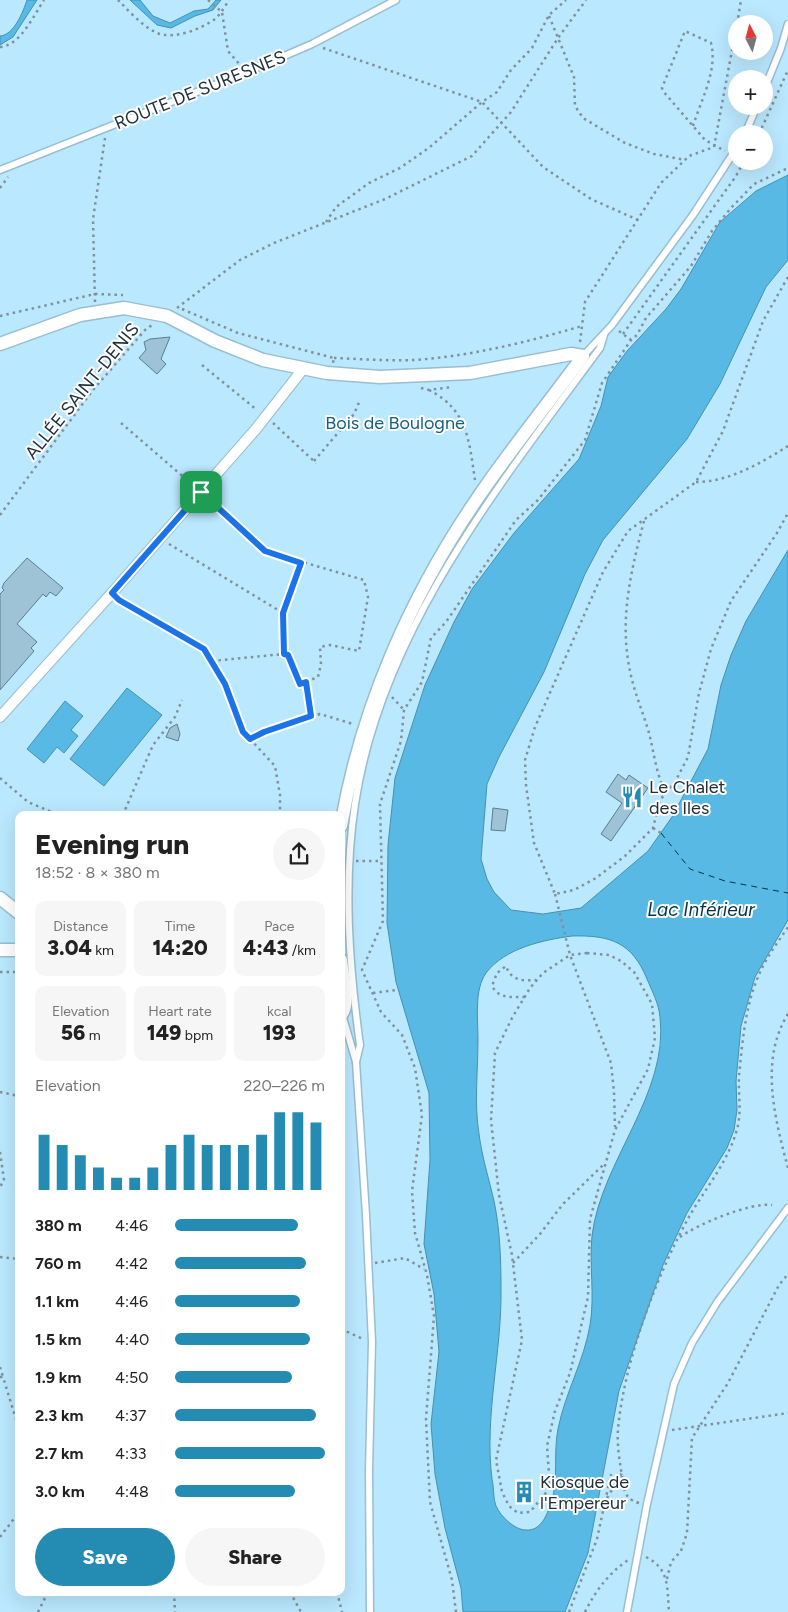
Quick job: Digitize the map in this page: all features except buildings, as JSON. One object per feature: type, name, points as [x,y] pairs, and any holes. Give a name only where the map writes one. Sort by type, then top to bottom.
[{"type":"street","points":[[0,344],[80,314],[124,308],[167,316],[215,341],[263,360],[303,369],[361,376],[413,377],[470,373],[571,354],[583,356],[476,500],[411,611],[366,721],[344,811]]},
{"type":"street","points":[[0,717],[256,429],[303,369]]},
{"type":"street","points":[[0,898],[15,910]]},
{"type":"street","points":[[0,950],[15,950]]},
{"type":"lane","name":"ROUTE DE SURESNES","points":[[0,170],[247,72],[312,44],[396,0]]},
{"type":"lane","points":[[773,70],[782,48],[788,24]]},
{"type":"lane","points":[[583,356],[612,325],[693,215],[728,162]]},
{"type":"lane","points":[[356,1062],[360,1045],[348,902],[349,861],[355,803],[370,740],[406,644],[470,526],[600,348],[604,335]]},
{"type":"lane","points":[[345,1025],[356,1062],[372,1342],[368,1509],[370,1612]]},
{"type":"lane","points":[[627,1612],[647,1504],[674,1384],[692,1343],[718,1301],[788,1208]]},
{"type":"path","points":[[0,47],[9,45],[21,35],[44,0]]},
{"type":"path","points":[[118,0],[144,24],[157,33],[172,35],[187,32],[215,19],[229,0]]},
{"type":"path","points":[[208,0],[222,12],[228,51],[247,72]]},
{"type":"path","name":"ALLÉE SAINT-DENIS","points":[[325,223],[336,207],[369,184],[400,168],[430,147],[482,102],[497,92],[511,70],[532,48],[549,15],[566,0]]},
{"type":"path","name":"ALLÉE SAINT-DENIS","points":[[0,515],[94,390],[145,330],[167,316],[240,260],[385,199],[472,156],[503,122],[558,38],[586,0]]},
{"type":"path","points":[[738,15],[741,0]]},
{"type":"path","points":[[549,15],[574,77],[575,106],[583,118],[625,143],[654,154],[685,160]]},
{"type":"path","points":[[693,126],[709,83],[713,57],[711,43],[685,32],[662,88],[693,126],[714,146],[728,150]]},
{"type":"path","points":[[312,44],[482,102],[503,122],[543,167],[591,199],[638,220]]},
{"type":"path","points":[[714,146],[730,60]]},
{"type":"path","points":[[763,125],[788,70]]},
{"type":"path","points":[[96,311],[93,219],[106,127]]},
{"type":"path","points":[[580,342],[585,302],[661,183],[689,156],[714,146]]},
{"type":"path","points":[[456,1612],[452,1580],[430,1502],[426,1419],[434,1316],[416,1233],[412,1191],[422,1115],[415,1068],[402,1035],[381,1012],[362,970],[383,921],[380,804],[401,741],[404,710],[422,682],[431,638],[446,622],[516,520],[538,500],[585,440],[602,383],[631,340],[637,336],[646,318],[691,266],[712,231],[754,184],[788,168]]},
{"type":"path","points":[[623,334],[739,170]]},
{"type":"path","points":[[615,1130],[611,1063],[570,956],[555,894],[534,843],[526,785],[525,760],[535,727],[603,572],[628,531],[696,482],[723,431],[763,321],[788,277]]},
{"type":"path","points":[[612,325],[631,340]]},
{"type":"path","points":[[334,358],[413,360],[469,354],[527,342],[582,326]]},
{"type":"path","points":[[429,390],[440,396],[454,409],[465,426],[472,453],[476,486]]},
{"type":"path","points":[[314,461],[354,414],[360,400]]},
{"type":"path","points":[[121,423],[201,492],[265,551],[364,580],[368,597],[359,650],[330,644],[320,647],[321,664],[318,677],[300,684],[288,655],[284,654],[212,661]]},
{"type":"path","points":[[696,482],[707,482],[759,464],[788,446]]},
{"type":"path","points":[[555,894],[574,890],[596,878],[626,856],[653,828],[660,800],[665,791],[675,782],[688,757],[698,693],[711,649],[731,601],[777,533],[788,513]]},
{"type":"path","points":[[645,519],[628,591],[625,637],[630,672],[665,791]]},
{"type":"path","points":[[160,538],[283,613]]},
{"type":"path","points":[[284,654],[283,613],[301,563]]},
{"type":"path","points":[[112,593],[119,600],[204,649],[225,684],[243,732],[275,766],[280,795],[280,811]]},
{"type":"path","points":[[306,682],[311,716]]},
{"type":"path","points":[[126,811],[154,745],[175,717],[182,700]]},
{"type":"path","points":[[250,739],[264,732],[320,714],[353,724]]},
{"type":"path","points":[[0,778],[28,802],[49,811]]},
{"type":"path","points":[[653,828],[662,833]]},
{"type":"path","points":[[349,861],[382,861]]},
{"type":"path","points":[[647,1504],[631,1501],[625,1496],[618,1431],[624,1391],[650,1305],[679,1238],[721,1165],[737,1129],[744,1027],[755,985],[766,960],[788,927]]},
{"type":"path","points":[[586,953],[609,955],[621,961],[634,972],[652,1004],[655,1038],[648,1069],[615,1130],[590,1219],[588,1297],[570,1373],[555,1411],[547,1446],[550,1488],[530,1512],[518,1513],[510,1506],[502,1492],[496,1460],[522,1340],[513,1263],[499,1195],[491,1120],[492,1088],[495,1053],[525,997],[537,980],[543,973],[570,956],[586,953]]},
{"type":"path","points":[[525,997],[503,997],[495,993],[492,986],[497,973],[506,966],[508,973],[516,979],[537,980]]},
{"type":"path","points":[[0,972],[15,972]]},
{"type":"path","points":[[373,993],[396,990]]},
{"type":"path","points":[[788,1014],[781,1026],[772,1070],[774,1110],[788,1168]]},
{"type":"path","points":[[0,1092],[15,1095]]},
{"type":"path","points":[[0,1152],[4,1180],[0,1187]]},
{"type":"path","points":[[513,1263],[540,1234],[562,1204],[604,1164]]},
{"type":"path","points":[[679,1238],[696,1226],[726,1215],[772,1205]]},
{"type":"path","points":[[0,1257],[15,1259]]},
{"type":"path","points":[[368,1265],[405,1258],[425,1269]]},
{"type":"path","points":[[669,1612],[667,1579],[671,1562],[681,1551],[687,1533],[692,1438],[698,1426],[728,1383],[779,1285],[788,1274]]},
{"type":"path","points":[[345,1331],[372,1342]]},
{"type":"path","points":[[0,1368],[1,1377],[15,1419]]},
{"type":"path","points":[[663,1431],[788,1413]]},
{"type":"path","points":[[606,1499],[622,1473]]},
{"type":"path","points":[[569,1612],[597,1539],[611,1474]]},
{"type":"path","points":[[0,1537],[15,1517]]},
{"type":"path","points":[[585,1612],[594,1594],[613,1570],[638,1554],[656,1562],[667,1579]]},
{"type":"path","points":[[38,1612],[46,1596]]},
{"type":"path","points":[[174,1596],[175,1612]]},
{"type":"path","points":[[292,1596],[300,1612]]},
{"type":"path","points":[[338,1596],[342,1612]]},
{"type":"green space","name":"Bois de Boulogne","points":[[0,0],[788,0],[788,1612],[0,1612]]},
{"type":"water","points":[[27,0],[37,0],[13,37],[0,45],[0,36],[10,32],[14,27]]},
{"type":"water","points":[[130,0],[140,0],[153,16],[170,23],[194,11],[208,9],[216,0],[221,0],[213,10],[195,16],[171,28],[157,25]]},
{"type":"water","name":"Lac Inférieur","points":[[788,175],[788,260],[766,287],[720,384],[687,439],[603,540],[585,574],[544,672],[499,757],[487,784],[481,859],[487,879],[494,892],[511,910],[543,914],[581,908],[648,851],[672,817],[708,749],[721,685],[731,655],[746,621],[788,550],[788,920],[755,977],[741,1026],[736,1081],[737,1110],[734,1130],[727,1148],[687,1213],[663,1265],[619,1391],[588,1553],[565,1612],[463,1612],[461,1588],[445,1528],[435,1474],[431,1424],[439,1352],[434,1294],[424,1244],[430,1160],[429,1093],[396,982],[387,923],[388,845],[395,778],[425,685],[454,622],[472,589],[514,533],[579,459],[601,406],[608,377],[627,351],[666,309],[681,289],[720,222],[756,191]],"holes":[[[572,936],[608,939],[618,943],[627,949],[641,966],[658,1007],[660,1045],[654,1073],[645,1100],[608,1181],[598,1208],[591,1247],[592,1303],[590,1325],[558,1429],[555,1485],[551,1503],[543,1521],[536,1528],[526,1530],[517,1528],[498,1510],[494,1500],[492,1479],[490,1432],[501,1313],[501,1267],[496,1212],[482,1151],[476,1099],[478,996],[486,973],[503,957],[537,943]]]},
{"type":"water","points":[[127,688],[162,715],[104,786],[70,759]]},
{"type":"water","points":[[65,701],[83,716],[71,730],[78,736],[64,753],[57,747],[44,763],[27,749]]},
{"type":"ferry route","points":[[661,833],[690,869],[725,881],[788,893]]},
{"type":"place","name":"Le Chalet des Iles","points":[[632,797]]},
{"type":"place","name":"Kiosque de l'Empereur","points":[[524,1492]]},
{"type":"route","points":[[201,492],[265,551],[301,563],[283,613],[285,623],[284,654],[288,655],[300,684],[306,682],[311,716],[264,732],[250,739],[243,732],[225,684],[204,649],[119,600],[112,593],[201,492]]}]
